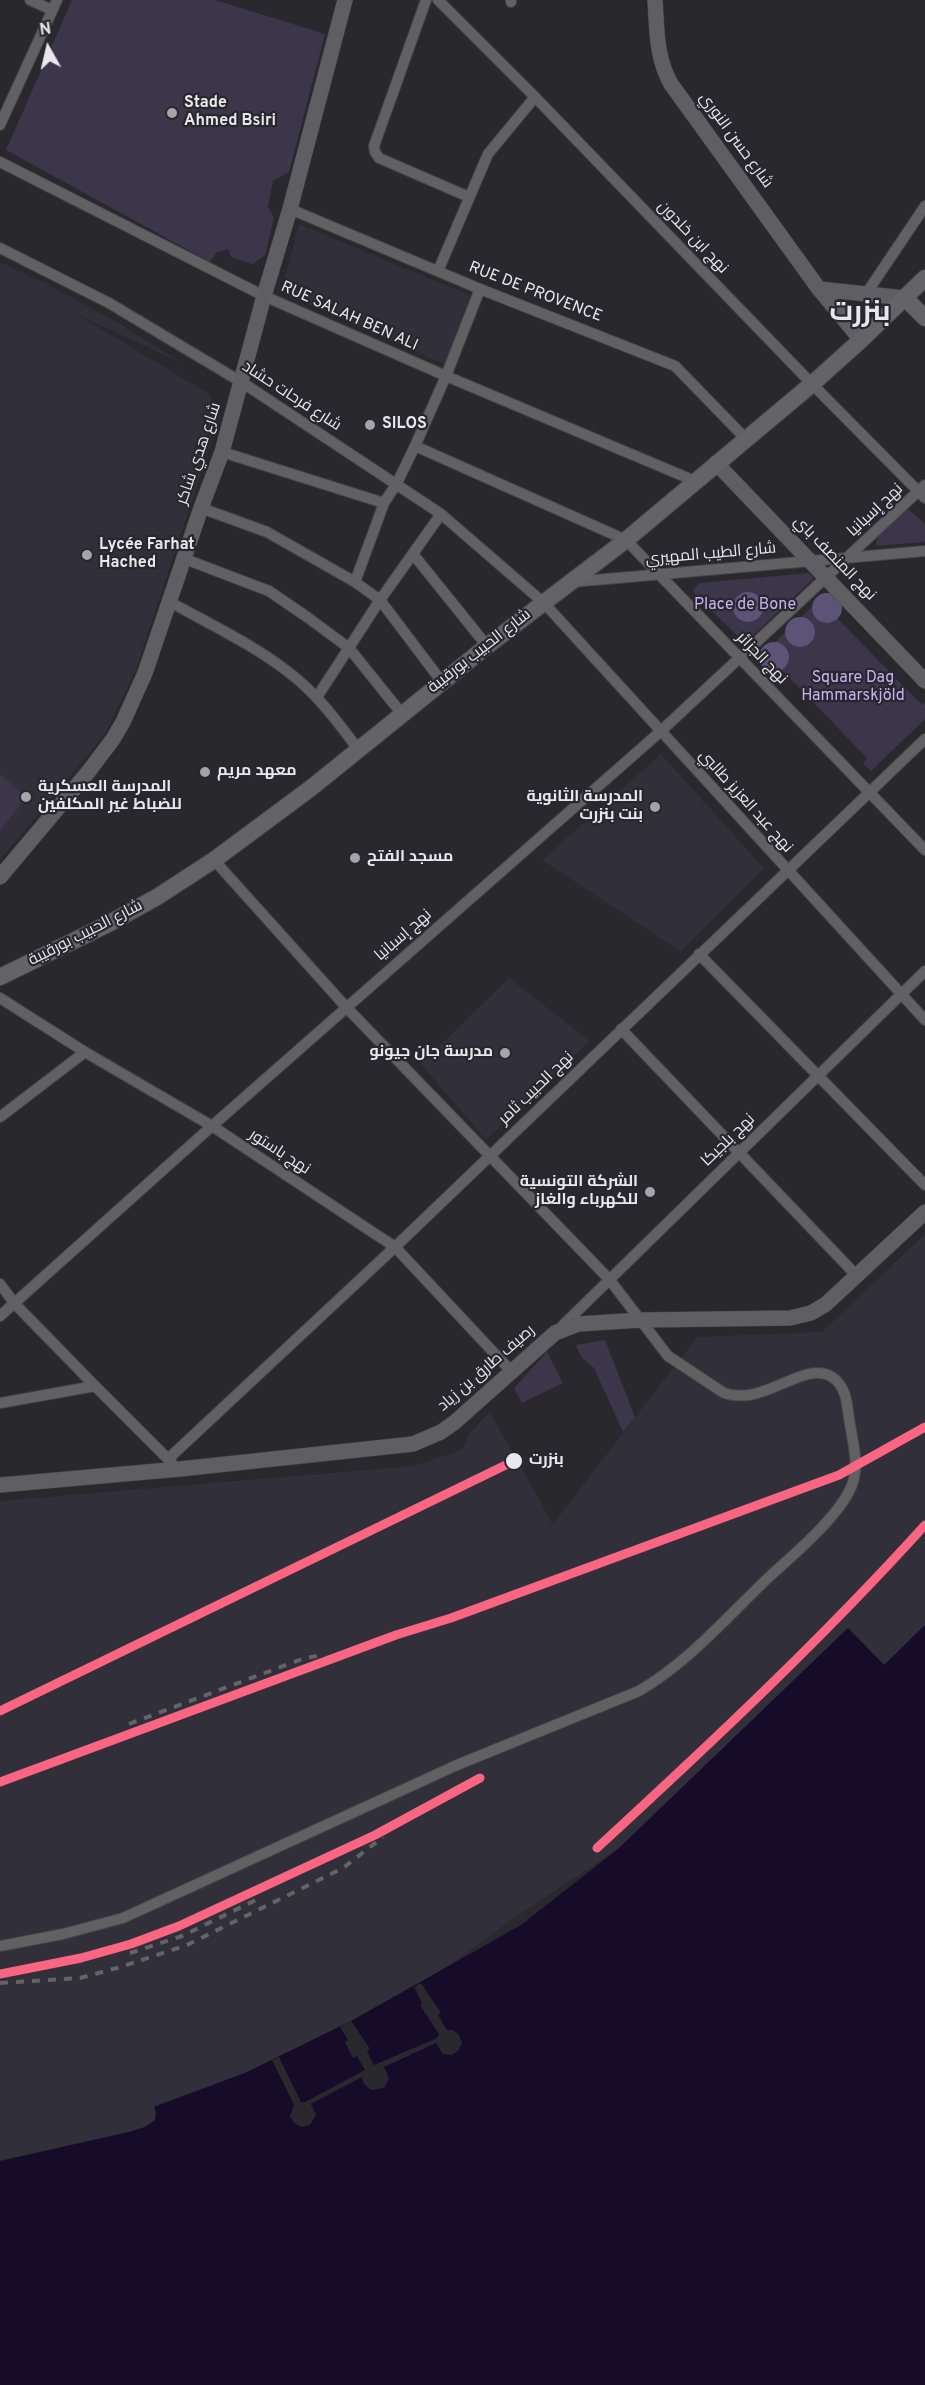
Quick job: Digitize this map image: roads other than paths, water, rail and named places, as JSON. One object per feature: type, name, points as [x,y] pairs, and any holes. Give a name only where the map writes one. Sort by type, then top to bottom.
[{"type":"main road","name":"شارع الحبيب بورقيبة","points":[[0,977],[132,912],[214,860],[311,788],[487,646],[626,540],[812,384],[925,278]]},
{"type":"main road","points":[[905,298],[925,318]]},
{"type":"street","points":[[0,125],[55,5],[30,0]]},
{"type":"street","name":"شارع هدي شاكر","points":[[0,877],[113,739],[123,722],[144,673],[222,453],[243,383],[264,296],[290,209],[345,0]]},
{"type":"street","points":[[426,0],[374,146],[375,152],[379,158],[469,197]]},
{"type":"street","name":"نهج ابن خلدون","points":[[438,0],[535,97],[812,384],[923,492]]},
{"type":"street","name":"شارع حسن النوري","points":[[655,0],[659,49],[664,71],[819,289],[861,340]]},
{"type":"street","points":[[438,271],[488,154],[535,97]]},
{"type":"street","name":"RUE SALAH BEN ALI","points":[[0,162],[264,296],[695,481]]},
{"type":"street","points":[[866,294],[925,206]]},
{"type":"street","name":"RUE DE PROVENCE","points":[[290,209],[480,289],[675,366],[746,439]]},
{"type":"street","name":"شارع فرحات حشاد","points":[[0,248],[109,303],[243,383],[397,483],[441,514],[544,603]]},
{"type":"street","points":[[355,582],[384,503],[397,483],[415,446],[446,376],[480,289]]},
{"type":"street","points":[[819,289],[905,298]]},
{"type":"street","points":[[415,446],[626,540]]},
{"type":"street","points":[[222,453],[384,503]]},
{"type":"street","name":"نهج المنصف باي","points":[[716,463],[925,681]]},
{"type":"street","name":"نهج إسبانيا","points":[[0,1316],[346,1007],[661,731],[741,659],[825,576],[923,492]]},
{"type":"street","points":[[201,508],[275,536],[355,582],[380,600],[442,682]]},
{"type":"street","points":[[317,697],[380,600],[441,514]]},
{"type":"street","name":"نهج الجزائر","points":[[626,540],[925,850]]},
{"type":"street","name":"شارع الطيب المهيري","points":[[572,582],[925,551]]},
{"type":"street","points":[[413,554],[487,646]]},
{"type":"street","points":[[185,559],[269,591],[349,648],[402,714]]},
{"type":"street","points":[[170,602],[258,650],[298,679],[317,697],[358,749]]},
{"type":"street","name":"نهج عبد العزيز طالبي","points":[[544,603],[925,1020]]},
{"type":"street","name":"نهج الحبيب ثامر","points":[[174,1464],[395,1247],[925,739]]},
{"type":"street","points":[[0,1946],[63,1934],[123,1918],[447,1770],[639,1691],[662,1678],[687,1656],[816,1532],[838,1508],[851,1486],[856,1466],[846,1399],[838,1382],[823,1373],[814,1372],[754,1395],[734,1396],[724,1393],[668,1356],[609,1279],[346,1007],[214,860]]},
{"type":"street","points":[[699,954],[925,1185]]},
{"type":"street","name":"نهج بلجيكا","points":[[555,1333],[925,971]]},
{"type":"street","name":"نهج باستور","points":[[0,998],[85,1052],[212,1126],[395,1247],[511,1371]]},
{"type":"street","points":[[621,1029],[857,1276]]},
{"type":"street","points":[[0,1117],[85,1052]]},
{"type":"street","name":"رصيف طارق بن زياد","points":[[0,1485],[174,1464],[413,1444],[441,1432],[455,1422],[555,1333],[578,1324],[642,1320],[790,1318],[811,1313],[826,1304],[925,1212]]},
{"type":"street","points":[[0,1284],[15,1304],[174,1464]]},
{"type":"street","points":[[0,1403],[95,1386]]},
{"type":"railway","points":[[0,1782],[396,1635],[451,1618],[839,1475],[925,1427]]},
{"type":"railway","points":[[597,1848],[806,1650],[925,1525]]},
{"type":"railway","points":[[129,1724],[302,1659],[321,1655]]},
{"type":"railway","points":[[0,1974],[81,1958],[131,1944],[179,1926],[375,1835],[480,1778]]},
{"type":"railway","points":[[0,1983],[80,1978],[187,1945],[343,1868],[383,1837]]},
{"type":"railway","points":[[130,1953],[182,1936],[262,1897]]},
{"type":"place","name":"Stade Ahmed Bsiri","points":[[172,113]]},
{"type":"place","name":"SILOS","points":[[370,425]]},
{"type":"place","name":"Lycée Farhat Hached","points":[[87,555]]},
{"type":"place","name":"معهد مريم","points":[[205,772]]},
{"type":"place","name":"المدرسة العسكرية للضباط غير المكلفين","points":[[26,797]]},
{"type":"place","name":"المدرسة الثانوية بنت بنزرت","points":[[655,807]]},
{"type":"place","name":"مسجد الفتح","points":[[355,858]]},
{"type":"place","name":"مدرسة جان جيونو","points":[[505,1053]]},
{"type":"place","name":"الشركة التونسية للكهرباء والغاز","points":[[650,1192]]},
{"type":"place","name":"بنزرت","points":[[514,1461]]},
{"type":"district","name":"بنزرت","points":[[860,314]]},
{"type":"park label","name":"Place de Bone","points":[[745,606]]},
{"type":"park label","name":"Square Dag Hammarskjöld","points":[[853,688]]}]
